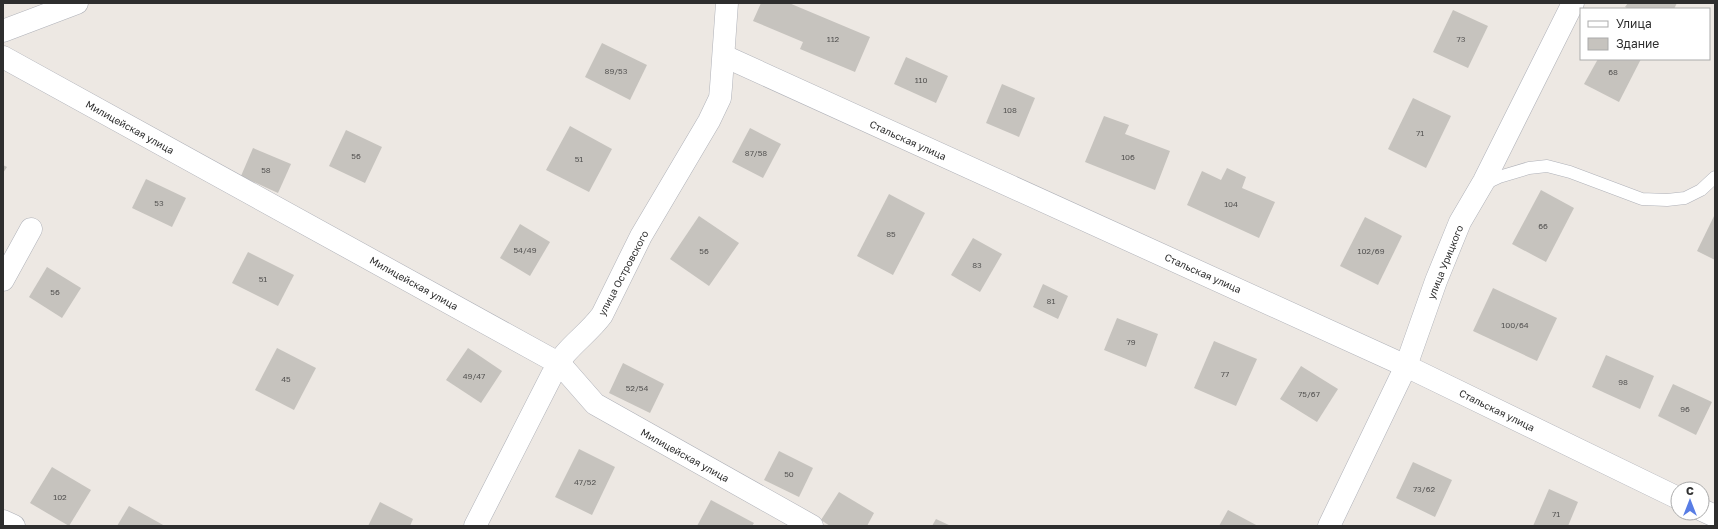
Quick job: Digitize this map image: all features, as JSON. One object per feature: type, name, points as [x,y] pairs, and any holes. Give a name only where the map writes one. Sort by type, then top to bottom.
[{"type":"street","points":[[3,31],[77,3]]},
{"type":"street","name":"улица Островского","points":[[475,526],[552,375],[564,356],[593,327],[602,315],[641,236],[710,121],[720,98],[724,56],[726,3]]},
{"type":"street","name":"улица Урицкого","points":[[1329,526],[1406,366],[1447,250],[1460,222],[1481,185],[1573,3]]},
{"type":"street","name":"Стальская улица","points":[[724,56],[1406,366],[1670,494]]},
{"type":"street","name":"Милицейская улица","points":[[3,57],[560,364],[595,404],[812,526]]},
{"type":"street","points":[[3,280],[31,230]]},
{"type":"street","points":[[3,521],[14,526]]},
{"type":"lane","points":[[1481,185],[1499,177],[1529,168],[1547,166],[1570,172],[1642,199],[1667,200],[1685,198],[1700,190],[1715,177]]},
{"type":"building","points":[[761,3],[789,3],[870,37],[855,72],[800,49],[803,42],[753,21]]},
{"type":"building","points":[[1628,3],[1677,3],[1674,8],[1625,7]]},
{"type":"building","points":[[1453,10],[1488,26],[1468,68],[1433,52]]},
{"type":"building","points":[[602,43],[647,65],[630,100],[585,77]]},
{"type":"building","points":[[906,57],[948,76],[936,103],[894,84]]},
{"type":"building","points":[[1597,60],[1640,60],[1619,102],[1584,84]]},
{"type":"building","points":[[1002,84],[1035,98],[1019,137],[986,123]]},
{"type":"building","points":[[1413,98],[1451,116],[1426,168],[1388,149]]},
{"type":"building","points":[[1104,116],[1129,125],[1125,134],[1170,151],[1155,190],[1085,162]]},
{"type":"building","points":[[570,126],[612,149],[589,192],[546,170]]},
{"type":"building","points":[[750,128],[781,144],[763,178],[732,162]]},
{"type":"building","points":[[346,130],[382,147],[365,183],[329,166]]},
{"type":"building","points":[[253,148],[291,164],[278,193],[241,176]]},
{"type":"building","points":[[3,165],[7,167],[3,173]]},
{"type":"building","points":[[1227,168],[1246,177],[1242,188],[1275,202],[1259,238],[1187,205],[1202,171],[1221,180]]},
{"type":"building","points":[[146,179],[186,198],[172,227],[132,208]]},
{"type":"building","points":[[1541,190],[1574,208],[1546,262],[1512,244]]},
{"type":"building","points":[[889,194],[925,213],[893,275],[857,256]]},
{"type":"building","points":[[1715,214],[1715,260],[1697,251]]},
{"type":"building","points":[[699,216],[739,243],[709,286],[670,259]]},
{"type":"building","points":[[1365,217],[1402,236],[1378,285],[1340,266]]},
{"type":"building","points":[[520,224],[550,242],[530,276],[500,258]]},
{"type":"building","points":[[973,238],[1002,254],[980,292],[951,275]]},
{"type":"building","points":[[248,252],[294,275],[278,306],[232,283]]},
{"type":"building","points":[[47,267],[81,288],[62,318],[29,297]]},
{"type":"building","points":[[1043,284],[1068,296],[1058,319],[1033,307]]},
{"type":"building","points":[[1493,288],[1557,318],[1537,361],[1473,331]]},
{"type":"building","points":[[1117,318],[1158,334],[1146,367],[1104,350]]},
{"type":"building","points":[[1214,341],[1257,359],[1236,406],[1194,388]]},
{"type":"building","points":[[277,348],[316,368],[294,410],[255,390]]},
{"type":"building","points":[[468,348],[502,371],[481,403],[446,380]]},
{"type":"building","points":[[1606,355],[1654,376],[1640,409],[1592,387]]},
{"type":"building","points":[[623,363],[664,384],[650,413],[609,393]]},
{"type":"building","points":[[1301,366],[1338,389],[1317,422],[1280,399]]},
{"type":"building","points":[[1673,384],[1712,402],[1696,435],[1658,416]]},
{"type":"building","points":[[579,449],[615,467],[592,515],[555,497]]},
{"type":"building","points":[[779,451],[813,468],[799,497],[764,480]]},
{"type":"building","points":[[1413,462],[1452,480],[1435,517],[1396,498]]},
{"type":"building","points":[[52,467],[91,490],[69,526],[30,503]]},
{"type":"building","points":[[1549,489],[1578,502],[1568,526],[1533,526]]},
{"type":"building","points":[[839,492],[874,513],[867,526],[830,526],[821,520]]},
{"type":"building","points":[[711,500],[754,523],[752,526],[697,526]]},
{"type":"building","points":[[380,502],[413,519],[410,526],[368,526]]},
{"type":"building","points":[[129,506],[165,526],[117,526]]},
{"type":"building","points":[[1228,510],[1258,526],[1219,526]]},
{"type":"building","points":[[936,519],[951,526],[932,526]]}]
